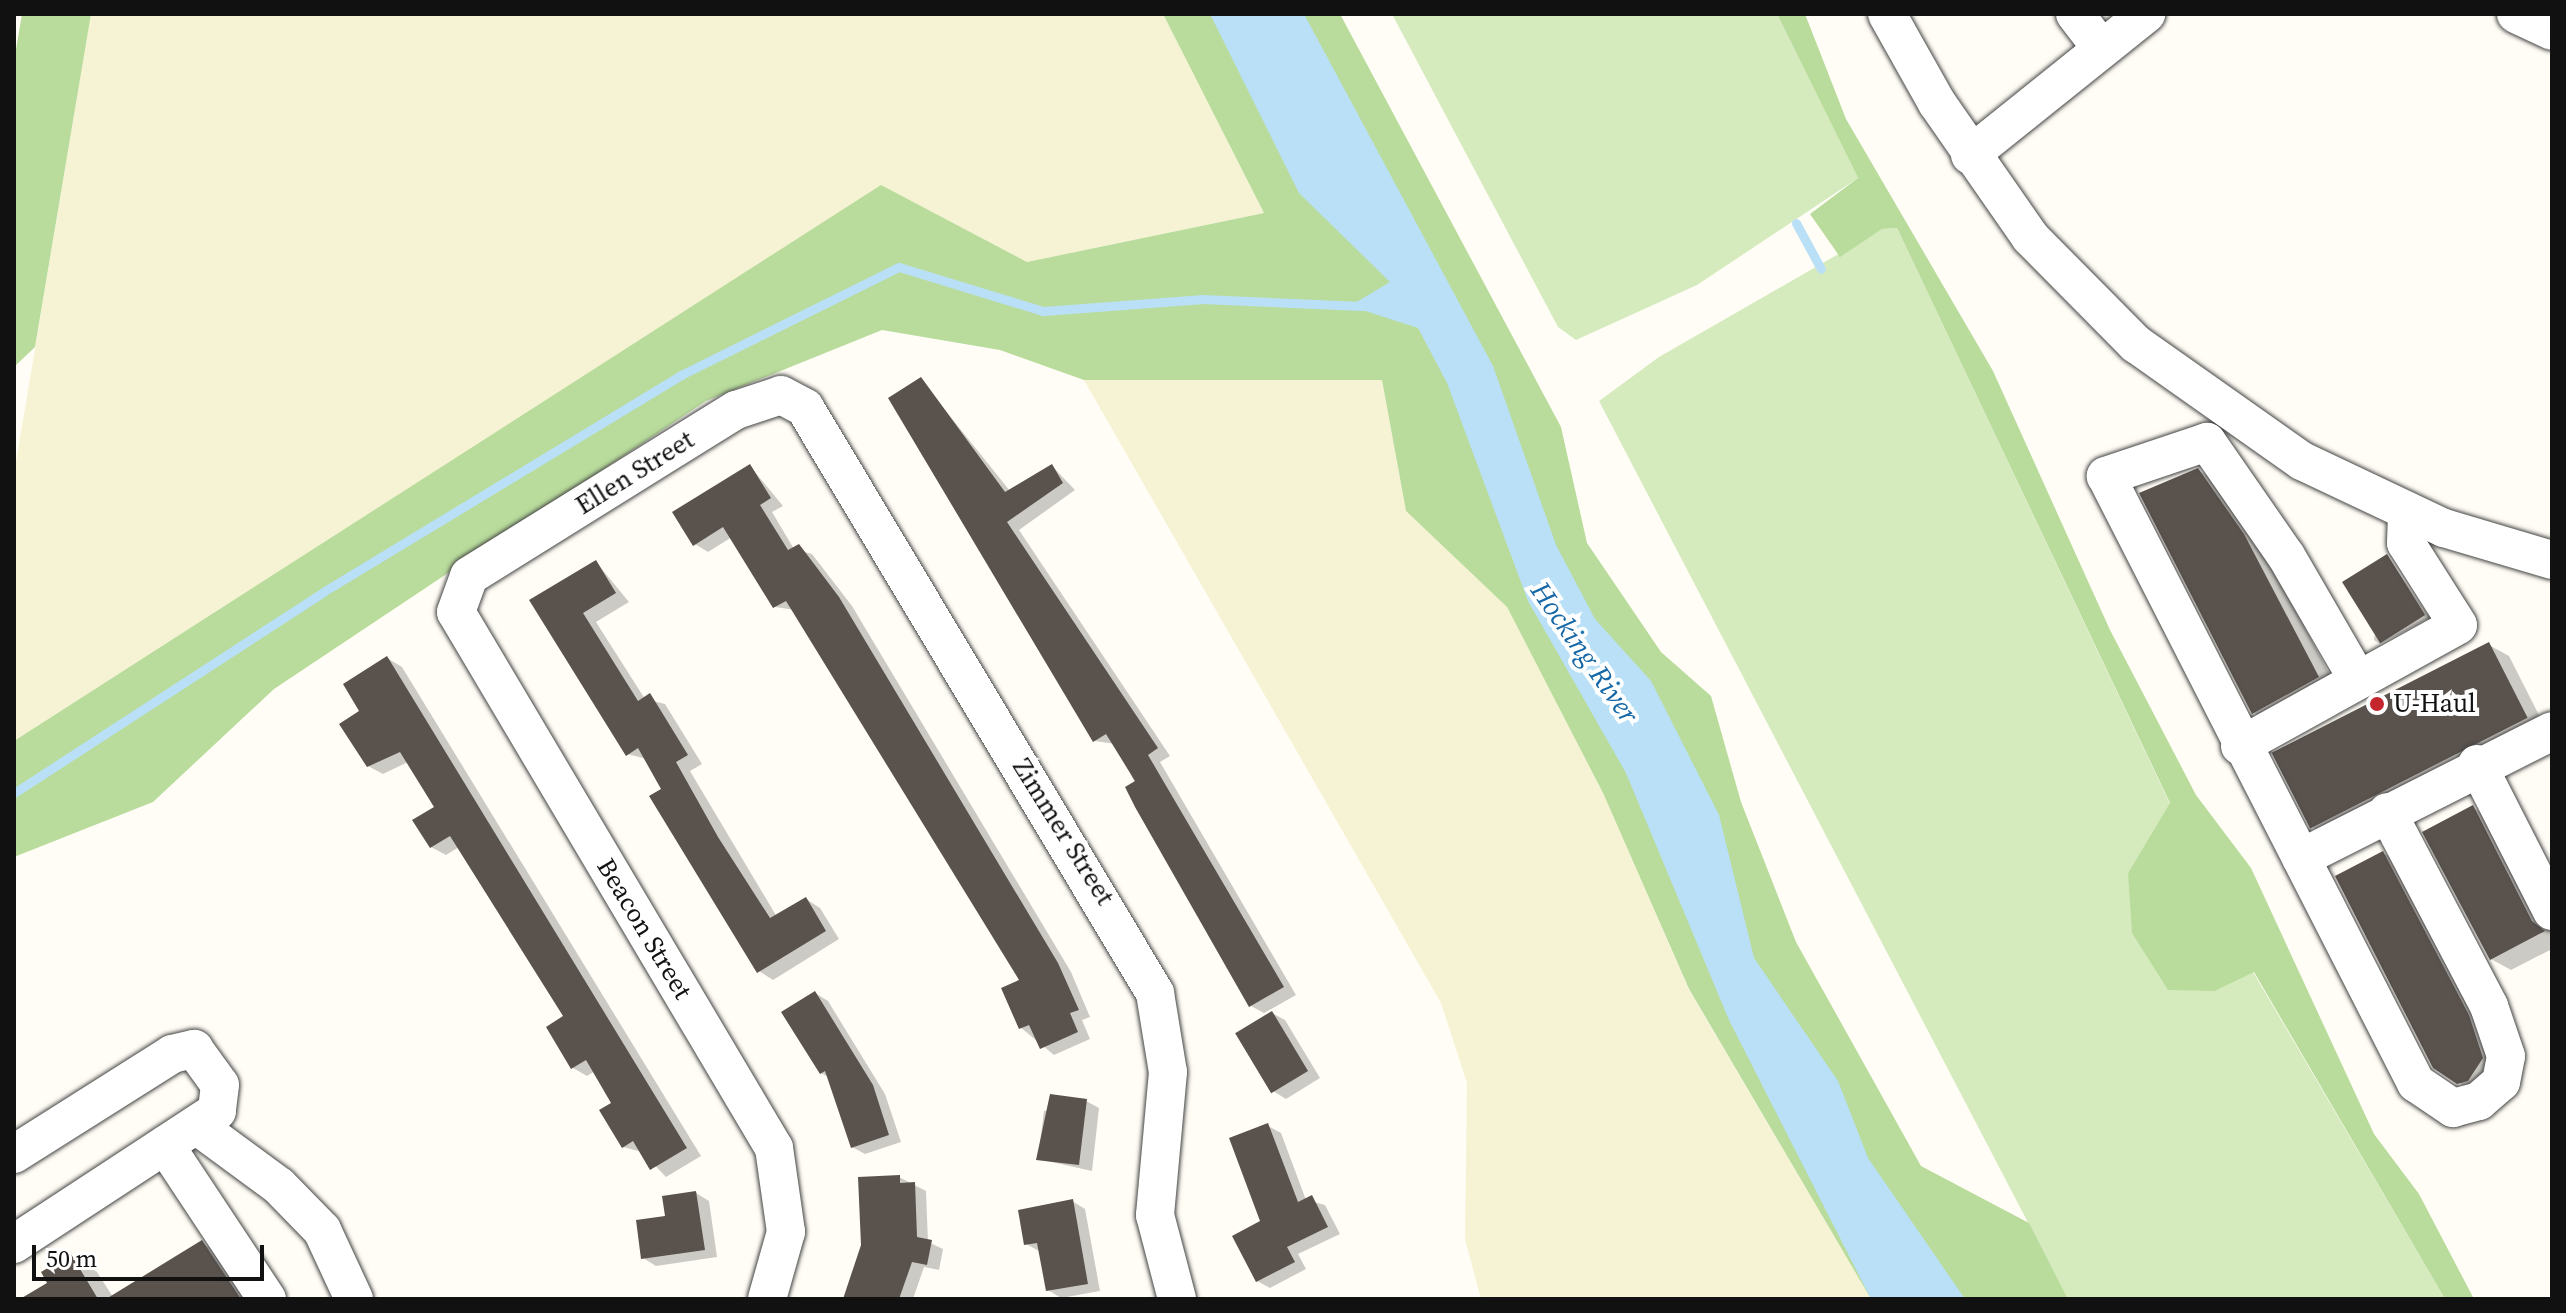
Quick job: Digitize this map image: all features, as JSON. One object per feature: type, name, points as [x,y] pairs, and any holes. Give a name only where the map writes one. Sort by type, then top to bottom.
[{"type":"street","points":[[1887,14],[1970,155],[2055,267],[2136,344],[2216,427],[2358,680]]},
{"type":"street","points":[[2075,14],[2102,49]]},
{"type":"street","points":[[1970,155],[2146,14]]},
{"type":"street","points":[[2516,14],[2552,31]]},
{"type":"street","name":"Ellen Street","points":[[469,576],[736,410],[781,395],[805,408]]},
{"type":"street","name":"Zimmer Street","points":[[805,408],[1155,993],[1168,1072],[1155,1215],[1177,1299]]},
{"type":"street","points":[[2387,812],[2489,1006],[2506,1056],[2501,1082],[2479,1101],[2453,1108],[2416,1083],[2240,746],[2106,476],[2216,427],[2302,461],[2407,511],[2552,560]]},
{"type":"street","points":[[2240,746],[2458,625],[2406,543],[2407,511]]},
{"type":"street","name":"Beacon Street","points":[[469,576],[458,592],[463,633],[774,1148],[786,1232],[767,1299]]},
{"type":"street","points":[[2301,858],[2477,764],[2552,731]]},
{"type":"street","points":[[2477,764],[2552,911]]},
{"type":"street","points":[[14,1154],[172,1054],[194,1049],[220,1085],[217,1111],[14,1244]]},
{"type":"street","points":[[180,1135],[267,1299]]},
{"type":"street","points":[[180,1135],[279,1186],[322,1230],[354,1299]]},
{"type":"shaded area","points":[[91,14],[1163,14],[1264,213],[1027,262],[881,186],[14,741],[14,474]]},
{"type":"shaded area","points":[[1084,380],[1382,380],[1406,511],[1507,607],[1603,793],[1689,990],[1871,1299],[1481,1299],[1465,1239],[1467,1083],[1441,1003]]},
{"type":"green space","points":[[22,14],[91,14],[35,347],[14,367],[14,61]]},
{"type":"green space","points":[[1163,14],[1340,14],[1561,427],[1587,543],[1661,652],[1711,696],[1741,802],[1796,942],[1921,1166],[2029,1223],[2068,1299],[1871,1299],[1689,989],[1603,793],[1507,607],[1406,511],[1382,380],[1084,380],[1000,350],[882,330],[706,401],[274,689],[153,802],[14,857],[14,741],[881,185],[1027,262],[1264,213]]},
{"type":"green space","points":[[1392,14],[1777,14],[1858,178],[1697,285],[1576,340],[1558,327]]},
{"type":"green space","points":[[1777,14],[1805,14],[1846,119],[1993,371],[2110,630],[2196,795],[2251,868],[2374,1134],[2419,1194],[2474,1299],[2445,1299],[2254,972],[2215,991],[2168,990],[2132,933],[2128,873],[2170,803],[1897,228],[1882,229],[1840,257],[1810,214],[1858,178]]},
{"type":"green space","points":[[1897,228],[2170,804],[2128,873],[2215,991],[2253,972],[2445,1299],[2068,1299],[1599,401],[1659,357],[1882,229]]},
{"type":"water","name":"Hocking River","points":[[1210,14],[1304,14],[1493,366],[1556,545],[1595,619],[1651,681],[1719,815],[1754,958],[1838,1081],[1868,1158],[1965,1299],[1871,1299],[1729,1020],[1626,773],[1528,601],[1447,383],[1418,328],[1350,306],[1390,282],[1299,193]]},
{"type":"building","points":[[921,377],[1005,492],[1052,464],[1063,483],[1007,522],[1158,748],[1148,755],[1284,987],[1249,1007],[1135,807],[1125,787],[1135,781],[1106,734],[1093,742],[888,398]]},
{"type":"building","points":[[750,464],[771,498],[760,505],[788,550],[799,544],[839,597],[1058,963],[1079,1010],[1070,1013],[1078,1032],[1040,1049],[1029,1025],[1019,1029],[1001,988],[1019,980],[786,601],[773,608],[723,527],[693,546],[672,512]]},
{"type":"building","points":[[2198,468],[2244,534],[2319,677],[2252,714],[2139,493]]},
{"type":"building","points":[[2387,554],[2425,615],[2380,643],[2342,582]]},
{"type":"building","points":[[596,560],[616,593],[583,613],[638,701],[650,693],[688,755],[676,762],[718,837],[770,918],[806,897],[826,931],[757,973],[649,796],[661,789],[638,748],[626,756],[529,600]]},
{"type":"building","points":[[2489,642],[2528,718],[2310,829],[2272,753]]},
{"type":"building","points":[[387,656],[687,1148],[650,1170],[633,1141],[622,1148],[599,1110],[611,1103],[586,1060],[571,1069],[546,1027],[563,1016],[450,836],[430,848],[412,820],[434,807],[400,752],[367,767],[339,724],[359,711],[343,684]]},
{"type":"building","points":[[2473,805],[2532,921],[2545,931],[2490,960],[2422,832]]},
{"type":"building","points":[[2383,851],[2469,1015],[2483,1058],[2468,1081],[2457,1084],[2433,1068],[2335,876]]},
{"type":"building","points":[[815,991],[873,1085],[889,1135],[851,1148],[825,1071],[820,1074],[781,1012]]},
{"type":"building","points":[[1272,1011],[1308,1071],[1271,1093],[1235,1033]]},
{"type":"building","points":[[1050,1094],[1087,1099],[1079,1165],[1036,1160]]},
{"type":"building","points":[[1268,1123],[1298,1202],[1312,1195],[1328,1227],[1287,1247],[1295,1262],[1256,1282],[1232,1236],[1260,1221],[1229,1138]]},
{"type":"building","points":[[900,1175],[900,1183],[915,1182],[917,1237],[932,1240],[927,1265],[912,1262],[899,1299],[843,1299],[861,1245],[858,1177]]},
{"type":"building","points":[[696,1191],[705,1250],[641,1259],[636,1220],[665,1216],[662,1196]]},
{"type":"building","points":[[1073,1199],[1088,1284],[1046,1291],[1037,1243],[1024,1245],[1018,1210]]},
{"type":"building","points":[[202,1240],[241,1299],[106,1299]]},
{"type":"building","points":[[71,1254],[98,1299],[20,1299],[47,1283],[41,1272]]},
{"type":"waterway","points":[[1796,223],[1821,269]]},
{"type":"waterway","points":[[14,793],[323,592],[681,375],[899,267],[1043,311],[1201,299],[1362,306]]},
{"type":"place","name":"U-Haul","points":[[2377,704]]}]
